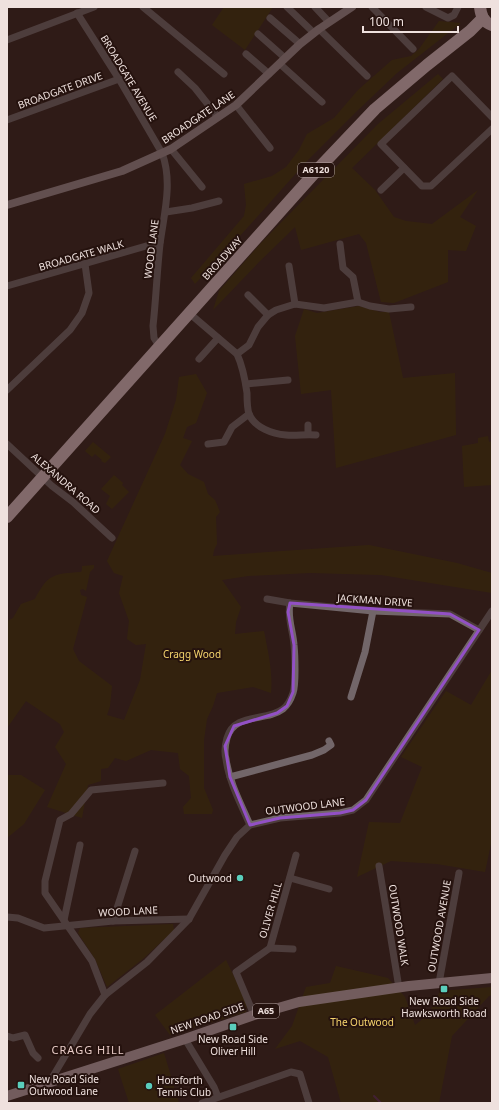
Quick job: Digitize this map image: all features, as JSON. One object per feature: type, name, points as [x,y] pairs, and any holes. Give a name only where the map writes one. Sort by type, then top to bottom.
[{"type":"highway","name":"BROADWAY","points":[[7,517],[294,195],[375,109],[427,65],[487,19]]},
{"type":"main road","name":"NEW ROAD SIDE","points":[[7,1096],[185,1039],[254,1015],[299,1002],[439,983],[492,978]]},
{"type":"street","points":[[7,40],[94,7]]},
{"type":"street","points":[[143,7],[224,74]]},
{"type":"street","points":[[287,7],[317,31],[367,76]]},
{"type":"street","points":[[315,7],[329,22]]},
{"type":"street","name":"BROADGATE LANE","points":[[7,205],[122,171],[171,149],[236,105],[300,44],[329,22],[341,10],[352,7]]},
{"type":"street","points":[[372,7],[413,49]]},
{"type":"street","points":[[426,7],[448,18],[454,15],[458,7]]},
{"type":"street","name":"BROADGATE AVENUE","points":[[77,13],[120,79],[162,153]]},
{"type":"street","points":[[270,18],[300,44]]},
{"type":"street","points":[[258,34],[322,102]]},
{"type":"street","points":[[246,54],[269,74]]},
{"type":"street","points":[[178,72],[195,88],[218,117]]},
{"type":"street","points":[[492,117],[452,76],[381,144],[422,186],[431,186],[492,129]]},
{"type":"street","name":"BROADGATE DRIVE","points":[[7,120],[120,79]]},
{"type":"street","points":[[236,105],[270,148]]},
{"type":"street","points":[[171,149],[202,186]]},
{"type":"street","name":"WOOD LANE","points":[[159,346],[154,338],[153,326],[160,242],[166,212],[167,166],[162,153]]},
{"type":"street","points":[[381,190],[404,168]]},
{"type":"street","points":[[166,212],[192,208],[219,200]]},
{"type":"street","name":"BROADGATE WALK","points":[[7,286],[160,242]]},
{"type":"street","points":[[340,244],[343,268],[353,277],[358,302]]},
{"type":"street","points":[[7,390],[70,330],[82,313],[89,293],[85,264]]},
{"type":"street","points":[[288,266],[295,304]]},
{"type":"street","points":[[248,295],[268,314]]},
{"type":"street","points":[[237,354],[249,345],[258,327],[268,314],[295,304],[324,308],[358,302],[370,306],[389,309],[411,307]]},
{"type":"street","points":[[189,313],[237,354],[242,364],[249,414],[253,420],[266,430],[285,435],[316,435]]},
{"type":"street","points":[[199,359],[218,338]]},
{"type":"street","points":[[246,384],[288,380]]},
{"type":"street","points":[[208,444],[222,444],[232,427],[249,414]]},
{"type":"street","points":[[308,426],[308,434]]},
{"type":"street","name":"ALEXANDRA ROAD","points":[[7,444],[52,486],[73,502],[112,538]]},
{"type":"street","name":"JACKMAN DRIVE","points":[[267,599],[290,603],[373,611],[450,614],[479,630]]},
{"type":"street","points":[[49,1082],[90,1014],[105,995],[146,962],[189,919],[225,855],[237,837],[250,825],[230,777],[225,758],[225,746],[228,734],[234,726],[245,720],[277,713],[287,706],[293,692],[294,645],[288,612],[290,603]]},
{"type":"street","points":[[351,697],[365,652],[373,611]]},
{"type":"street","name":"OUTWOOD LANE","points":[[250,825],[280,818],[340,813],[353,810],[366,800],[492,611]]},
{"type":"street","points":[[230,777],[312,756],[324,750],[331,744]]},
{"type":"street","points":[[105,995],[92,961],[66,922],[49,901],[45,893],[45,881],[60,820],[71,814],[91,790],[163,783]]},
{"type":"street","points":[[66,922],[80,845]]},
{"type":"street","points":[[113,921],[135,851]]},
{"type":"street","name":"OLIVER HILL","points":[[270,948],[296,855]]},
{"type":"street","name":"OUTWOOD WALK","points":[[380,866],[399,988]]},
{"type":"street","name":"OUTWOOD AVENUE","points":[[439,983],[459,873]]},
{"type":"street","name":"OLIVER HILL","points":[[290,878],[329,889]]},
{"type":"street","name":"WOOD LANE","points":[[7,917],[18,918],[44,928],[66,922],[189,919]]},
{"type":"street","name":"OLIVER HILL","points":[[254,1015],[236,972],[270,948],[293,949]]},
{"type":"street","points":[[7,1036],[13,1038],[25,1035],[33,1053],[38,1058]]},
{"type":"street","points":[[185,1039],[214,1087],[218,1097]]},
{"type":"street","points":[[202,1103],[291,1072],[300,1074],[309,1103]]},
{"type":"highlighted area","points":[[290,603],[450,614],[479,630],[366,800],[353,810],[340,813],[280,818],[250,825],[230,777],[225,746],[234,726],[277,713],[287,706],[293,692],[294,645],[288,612]]},
{"type":"green space","points":[[224,7],[273,7],[245,50],[212,25]]},
{"type":"green space","points":[[439,21],[461,23],[397,73],[357,111],[307,161],[195,284],[191,278],[244,216],[246,205],[244,184],[272,176],[286,167],[299,150],[307,134],[334,118],[358,90],[392,60],[411,56],[419,49]]},
{"type":"green space","points":[[438,74],[443,79],[352,168],[375,190],[394,217],[406,221],[432,224],[478,190],[460,217],[476,226],[466,251],[448,250],[448,282],[394,303],[381,302],[366,243],[359,234],[301,250],[295,227],[213,310],[219,291],[260,244],[378,124]]},
{"type":"green space","points":[[359,306],[380,312],[389,312],[403,378],[455,373],[456,435],[336,468],[331,390],[301,394],[295,336],[304,309],[317,313]]},
{"type":"green space","name":"Cragg Wood","points":[[196,374],[207,393],[196,423],[187,427],[183,438],[192,441],[180,465],[188,474],[204,482],[208,494],[215,500],[220,512],[216,517],[217,544],[213,556],[369,545],[457,563],[492,573],[492,593],[381,575],[310,573],[248,576],[222,580],[241,607],[236,622],[235,634],[264,631],[270,662],[271,693],[253,687],[217,693],[207,719],[204,740],[204,788],[213,810],[212,814],[184,814],[183,807],[191,798],[189,776],[180,769],[178,753],[151,750],[126,761],[115,758],[108,768],[101,769],[101,781],[88,785],[82,818],[47,807],[66,764],[55,747],[64,732],[60,724],[26,701],[7,728],[7,621],[13,618],[21,604],[35,599],[44,585],[52,577],[81,572],[82,566],[94,565],[94,568],[90,572],[86,591],[83,589],[80,590],[81,595],[87,597],[73,649],[79,661],[112,686],[110,706],[107,715],[124,720],[140,680],[146,644],[136,645],[127,639],[129,621],[119,593],[123,576],[114,573],[107,561],[165,434],[176,400],[179,377]]},
{"type":"green space","points":[[488,436],[489,442],[492,441],[492,485],[464,487],[462,446],[478,443],[478,438]]},
{"type":"green space","points":[[93,442],[111,457],[105,463],[95,454],[92,457],[85,451]]},
{"type":"green space","points":[[114,475],[123,483],[122,485],[129,492],[112,509],[106,504],[110,496],[101,489]]},
{"type":"green space","points":[[492,670],[492,839],[485,872],[437,864],[391,861],[357,877],[369,822],[400,823],[422,767],[401,757],[446,691],[471,705]]},
{"type":"green space","points":[[7,775],[21,775],[45,790],[24,824],[7,838]]},
{"type":"green space","points":[[173,924],[174,930],[144,958],[107,987],[95,959],[78,933],[80,928]]},
{"type":"green space","points":[[226,960],[247,1003],[246,1012],[170,1035],[155,1015]]},
{"type":"green space","name":"The Outwood","points":[[336,966],[388,978],[405,997],[415,1025],[428,1015],[440,991],[492,987],[492,995],[489,996],[452,1036],[439,1103],[341,1103],[328,1057],[300,1041],[275,1049],[292,1026],[306,987],[330,983]]},
{"type":"green space","name":"Horsforth Tennis Club","points":[[164,1053],[179,1103],[129,1103],[118,1069]]},
{"type":"waterway","points":[[374,1096],[381,1103]]},
{"type":"place","name":"Outwood","points":[[240,878]]},
{"type":"place","name":"New Road Side Hawksworth Road","points":[[444,989]]},
{"type":"place","name":"New Road Side Oliver Hill","points":[[233,1027]]},
{"type":"place","name":"New Road Side Outwood Lane","points":[[21,1085]]},
{"type":"place","name":"Horsforth Tennis Club","points":[[149,1086]]},
{"type":"district","name":"CRAGG HILL","points":[[88,1050]]}]
